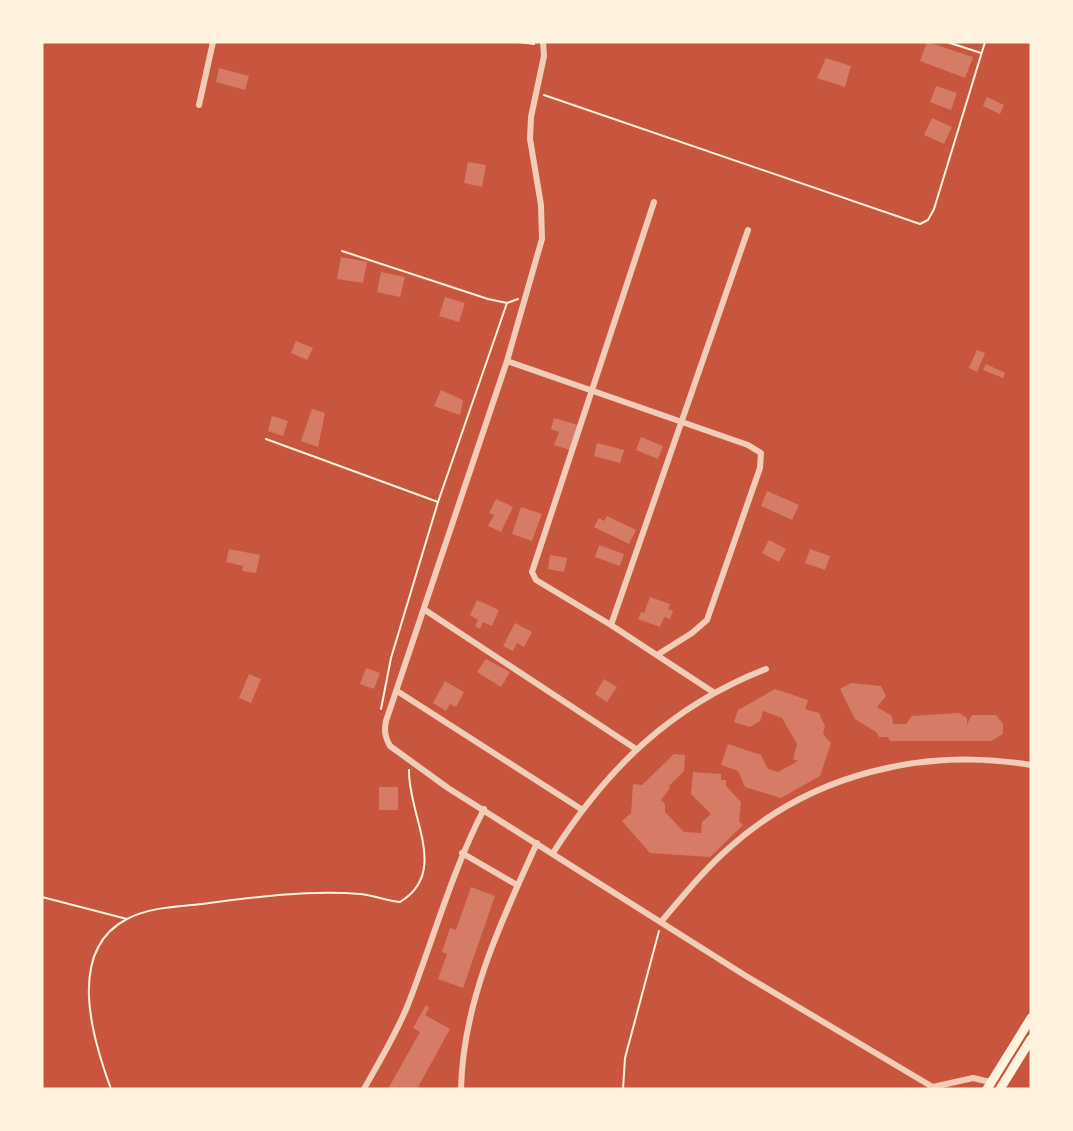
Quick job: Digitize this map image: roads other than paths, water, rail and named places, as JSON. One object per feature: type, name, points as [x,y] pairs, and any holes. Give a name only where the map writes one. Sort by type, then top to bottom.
[{"type":"main road","points":[[1031,1018],[988,1086],[1000,1088],[1031,1039]]},
{"type":"street","points":[[199,105],[213,42]]},
{"type":"street","points":[[543,44],[537,93],[531,117],[530,138],[542,231],[507,361],[386,721],[384,730],[387,741],[409,760],[746,976],[935,1088],[974,1078],[988,1086]]},
{"type":"street","points":[[654,202],[532,572],[536,580],[611,625],[713,693]]},
{"type":"street","points":[[611,625],[748,230]]},
{"type":"street","points":[[507,361],[754,448],[761,453],[762,462],[707,620],[701,627],[657,655]]},
{"type":"street","points":[[425,610],[636,748]]},
{"type":"street","points":[[553,853],[581,809],[636,748],[673,718],[713,693],[766,669]]},
{"type":"street","points":[[397,691],[581,809]]},
{"type":"street","points":[[661,922],[698,877],[729,847],[766,818],[797,799],[832,783],[861,772],[929,762],[987,760],[1031,765]]},
{"type":"street","points":[[364,1089],[393,1037],[406,1008],[462,853],[484,809]]},
{"type":"street","points":[[461,1089],[465,1046],[483,968],[537,843]]},
{"type":"street","points":[[462,853],[517,885]]}]
